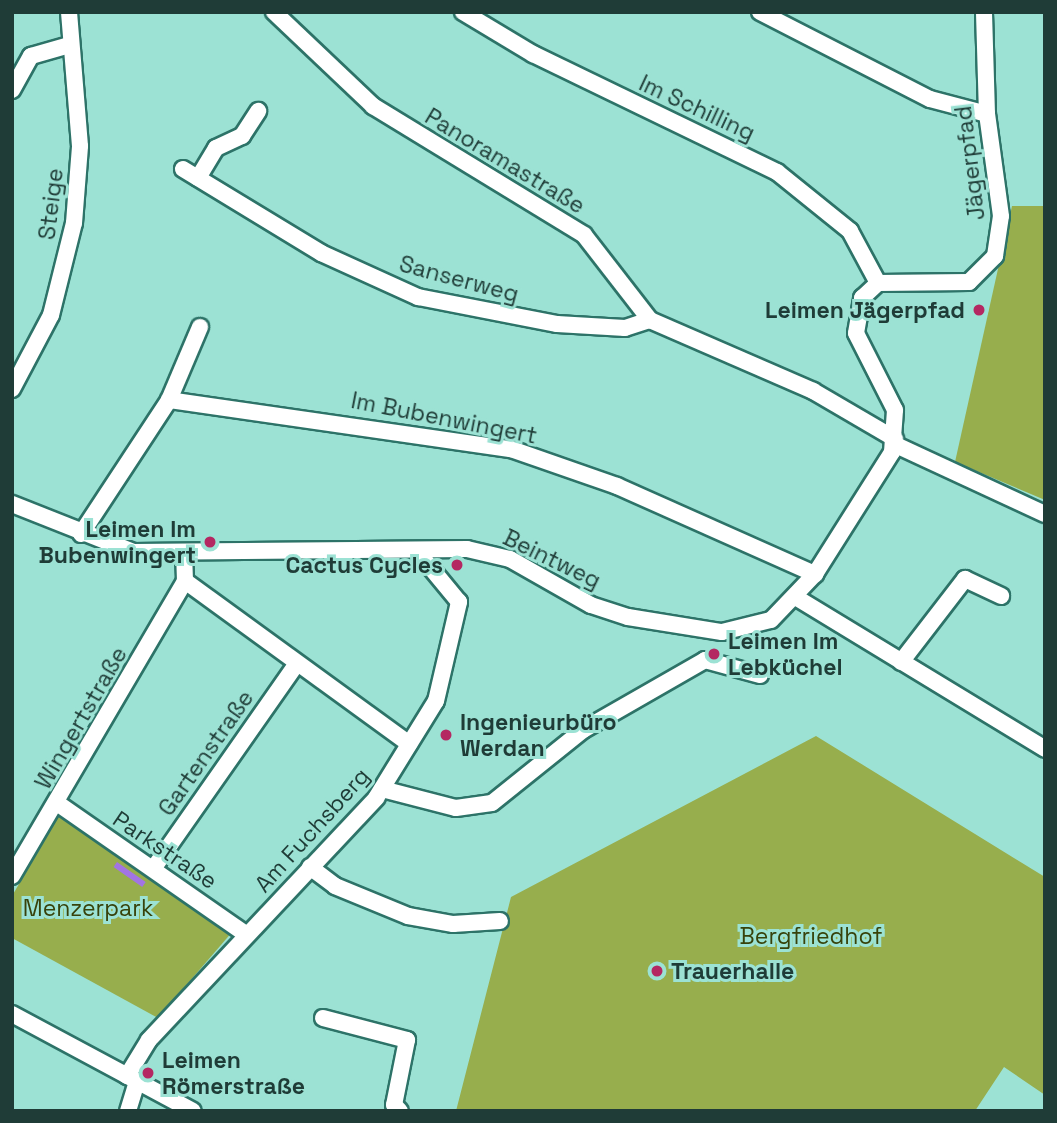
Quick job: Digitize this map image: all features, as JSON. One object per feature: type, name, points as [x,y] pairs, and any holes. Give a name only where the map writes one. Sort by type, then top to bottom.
[{"type":"street","name":"Steige","points":[[12,389],[51,315],[72,235],[80,146],[69,45],[69,12]]},
{"type":"street","name":"Panoramastraße","points":[[274,12],[373,106],[575,228],[650,320],[813,391],[895,442],[1045,514]]},
{"type":"street","name":"Im Schilling","points":[[463,12],[533,54],[777,172],[849,231],[878,283]]},
{"type":"street","points":[[760,12],[930,99],[987,114]]},
{"type":"street","name":"Jägerpfad","points":[[878,283],[954,286],[991,264],[1001,216],[987,114],[984,12]]},
{"type":"street","points":[[12,90],[31,55],[69,45]]},
{"type":"street","points":[[198,178],[216,148],[242,136],[258,111]]},
{"type":"street","name":"Sanserweg","points":[[183,169],[321,253],[418,297],[557,324],[625,328],[650,320]]},
{"type":"street","points":[[878,283],[859,303],[856,333],[894,405],[895,442]]},
{"type":"street","points":[[81,534],[169,400],[200,327]]},
{"type":"street","name":"Im Bubenwingert","points":[[169,400],[511,449],[617,486],[815,574]]},
{"type":"street","name":"Beintweg","points":[[12,504],[81,534],[133,552],[417,551],[496,554],[607,611],[722,632],[761,625],[797,598],[815,574],[895,442]]},
{"type":"street","name":"Am Fuchsberg","points":[[128,1111],[132,1078],[149,1040],[382,789],[440,693],[460,607],[456,594],[417,551]]},
{"type":"street","points":[[184,552],[184,581],[410,744]]},
{"type":"street","points":[[901,662],[959,576],[1001,596]]},
{"type":"street","name":"Wingertstraße","points":[[12,876],[57,803],[184,581]]},
{"type":"street","points":[[797,598],[1040,745],[1045,728]]},
{"type":"street","points":[[382,789],[456,808],[492,803],[576,735],[705,660],[760,675]]},
{"type":"street","name":"Gartenstraße","points":[[153,869],[297,663]]},
{"type":"street","name":"Parkstraße","points":[[57,803],[247,935]]},
{"type":"street","points":[[310,867],[335,886],[408,916],[453,924],[500,921]]},
{"type":"street","points":[[12,1014],[193,1111]]},
{"type":"street","points":[[323,1018],[407,1040],[394,1105],[400,1111]]},
{"type":"green space","points":[[1012,206],[1045,206],[1045,500],[955,462]]},
{"type":"green space","name":"Bergfriedhof","points":[[816,736],[1045,877],[1045,1095],[1004,1067],[975,1111],[456,1111],[511,897]]},
{"type":"green space","name":"Menzerpark","points":[[60,813],[233,931],[158,1018],[12,938],[12,896]]},
{"type":"shaded area","points":[[117,862],[146,882],[142,887],[114,867]]},
{"type":"place","name":"Leimen Jägerpfad","points":[[979,310]]},
{"type":"place","name":"Leimen Im Bubenwingert","points":[[210,542]]},
{"type":"place","name":"Cactus Cycles","points":[[457,565]]},
{"type":"place","name":"Leimen Im Lebküchel","points":[[714,654]]},
{"type":"place","name":"Ingenieurbüro Werdan","points":[[446,735]]},
{"type":"place","name":"Trauerhalle","points":[[657,971]]},
{"type":"place","name":"Leimen Römerstraße","points":[[148,1073]]}]
